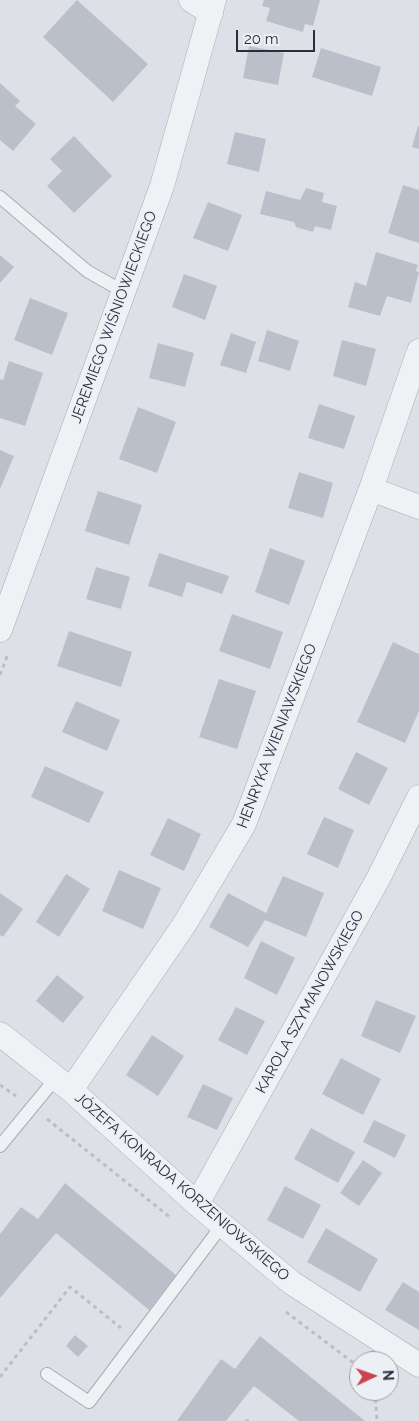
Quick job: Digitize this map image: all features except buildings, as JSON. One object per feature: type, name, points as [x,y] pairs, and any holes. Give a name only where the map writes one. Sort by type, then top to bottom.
[{"type":"street","points":[[191,0],[212,6]]},
{"type":"street","name":"JEREMIEGO WIŚNIOWIECKIEGO","points":[[0,630],[162,186],[212,6]]},
{"type":"street","name":"HENRYKA WIENIAWSKIEGO","points":[[64,1084],[184,925],[244,824],[371,490],[419,351]]},
{"type":"street","points":[[371,490],[419,507]]},
{"type":"street","name":"KAROLA SZYMANOWSKIEGO","points":[[197,1204],[378,879],[419,798]]},
{"type":"street","name":"JÓZEFA KONRADA KORZENIOWSKIEGO","points":[[0,1034],[64,1084],[197,1204],[292,1283],[419,1365]]},
{"type":"lane","points":[[0,197],[87,271],[124,292]]},
{"type":"lane","points":[[0,1146],[64,1084]]},
{"type":"lane","points":[[48,1374],[89,1402],[223,1224]]},
{"type":"path","points":[[0,1378],[70,1288],[124,1330]]},
{"type":"path","points":[[376,1401],[377,1421]]}]
